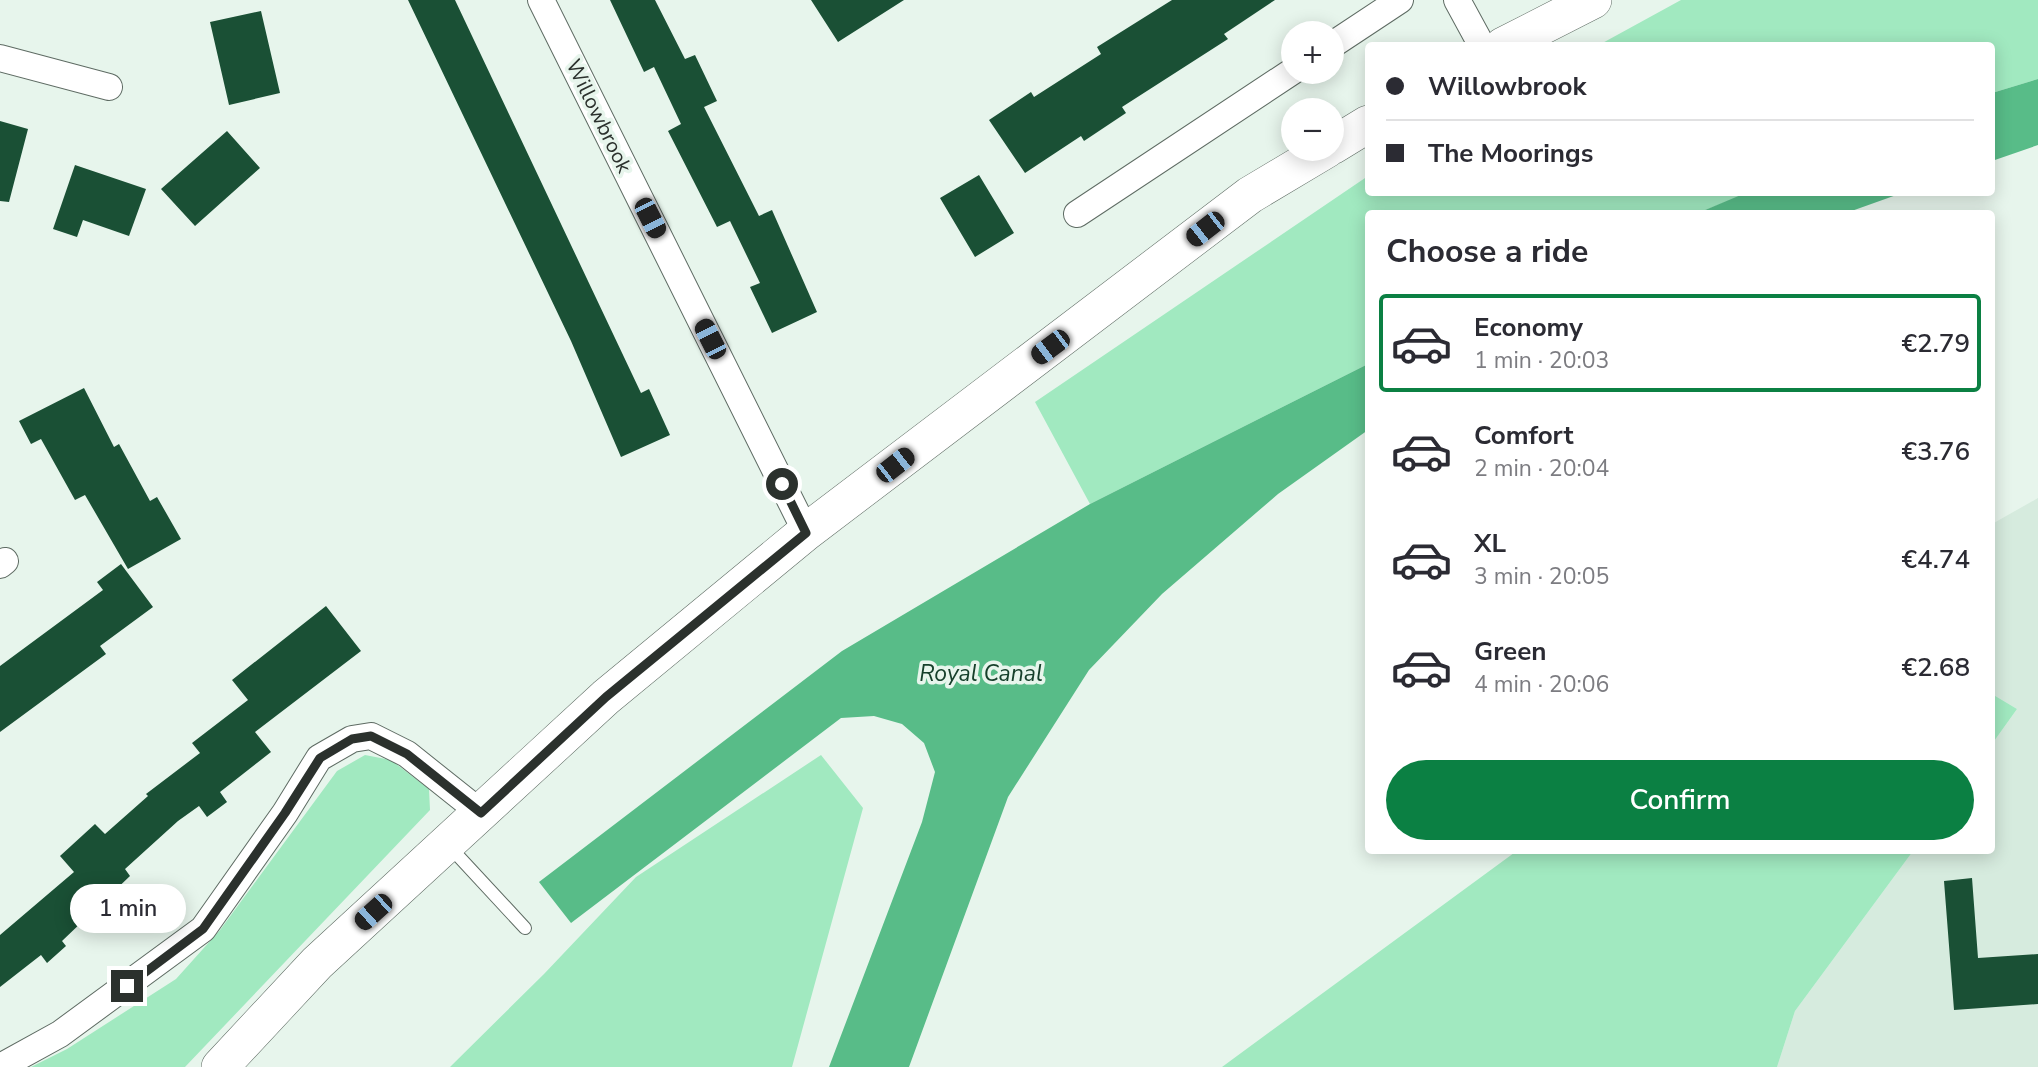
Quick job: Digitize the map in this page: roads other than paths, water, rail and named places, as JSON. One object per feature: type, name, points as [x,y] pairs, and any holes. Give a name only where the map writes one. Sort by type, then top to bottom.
[{"type":"main road","points":[[1511,42],[1593,0]]},
{"type":"main road","points":[[1344,139],[1365,126]]},
{"type":"main road","points":[[220,1067],[317,963],[606,697],[806,533],[1250,195],[1307,161]]},
{"type":"street","name":"Willowbrook","points":[[541,0],[806,533]]},
{"type":"street","points":[[1344,37],[1400,0]]},
{"type":"street","points":[[1457,0],[1480,42]]},
{"type":"street","points":[[0,58],[108,87]]},
{"type":"street","points":[[1077,214],[1281,79]]},
{"type":"street","points":[[0,1067],[60,1034],[203,929],[285,813],[320,758],[352,739],[371,736],[407,754],[481,813]]},
{"type":"lane","points":[[447,844],[524,928]]},
{"type":"water","points":[[2038,79],[2038,145],[1995,160],[1995,92]]},
{"type":"water","points":[[1738,196],[1894,196],[1854,210],[1705,210]]},
{"type":"water","name":"Royal Canal","points":[[1365,366],[1365,432],[1278,494],[1162,594],[1089,670],[1008,797],[909,1067],[829,1067],[922,822],[935,772],[924,743],[902,724],[874,716],[841,718],[571,923],[539,882],[842,651],[1090,504]]}]
